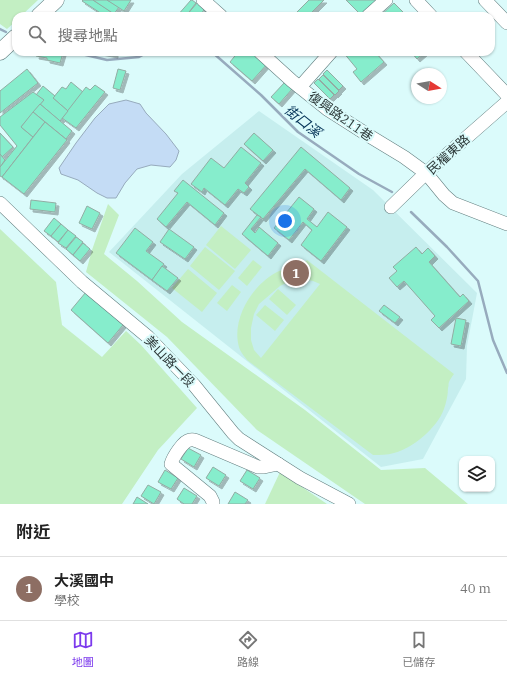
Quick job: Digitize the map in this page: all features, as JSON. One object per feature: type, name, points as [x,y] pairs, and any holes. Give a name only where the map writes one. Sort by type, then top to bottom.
[{"type":"main road","points":[[43,12],[56,0]]},
{"type":"main road","points":[[0,52],[12,41]]},
{"type":"street","points":[[203,0],[216,12]]},
{"type":"street","points":[[372,12],[386,0]]},
{"type":"street","points":[[416,0],[427,12]]},
{"type":"street","points":[[492,3],[507,23]]},
{"type":"street","name":"復興路211巷","points":[[265,56],[328,109],[404,157],[426,173],[453,203],[507,224]]},
{"type":"street","points":[[300,87],[327,56]]},
{"type":"street","points":[[470,56],[507,95]]},
{"type":"street","name":"民權東路","points":[[391,207],[426,173],[507,102]]},
{"type":"street","name":"美山路一段","points":[[0,203],[82,282],[148,337],[194,385],[239,439],[300,478],[349,504]]},
{"type":"street","points":[[212,504],[213,502],[210,496],[171,464],[172,460],[188,440],[197,441],[258,467],[278,464]]},
{"type":"shaded area","points":[[126,100],[140,104],[179,151],[176,160],[170,167],[151,165],[137,169],[125,183],[116,198],[107,198],[78,180],[61,174],[59,168],[95,118],[109,104]]},
{"type":"shaded area","points":[[259,111],[373,190],[477,293],[467,346],[466,379],[423,459],[381,467],[109,252],[182,174]]},
{"type":"green space","points":[[0,0],[38,0],[25,12],[12,12],[12,25],[7,29],[0,24]]},
{"type":"green space","points":[[108,204],[119,215],[104,254],[137,281],[182,322],[305,410],[381,470],[425,468],[468,504],[365,504],[257,430],[167,337],[86,272]]},
{"type":"green space","points":[[221,226],[251,250],[235,269],[206,245]]},
{"type":"green space","points":[[0,229],[56,282],[62,325],[102,357],[126,331],[141,345],[197,408],[158,450],[122,504],[0,504]]},
{"type":"green space","points":[[205,247],[235,271],[219,290],[190,266]]},
{"type":"green space","points":[[253,260],[262,267],[247,286],[238,278]]},
{"type":"green space","points":[[307,260],[454,374],[450,379],[446,402],[441,416],[424,436],[409,447],[391,454],[373,455],[247,360],[240,350],[237,339],[238,327],[241,315],[252,294],[260,284],[269,277],[279,271],[298,268]],"holes":[[[303,279],[320,284],[261,358],[254,350],[251,340],[251,328],[254,314],[259,304],[280,286],[290,281]]]},
{"type":"green space","points":[[188,269],[217,293],[202,312],[172,288]]},
{"type":"green space","points":[[232,285],[241,292],[227,311],[217,303]]},
{"type":"green space","points":[[278,289],[296,305],[287,315],[269,299]]},
{"type":"green space","points":[[265,305],[284,320],[275,331],[256,315]]},
{"type":"green space","points":[[280,472],[327,504],[265,504]]},
{"type":"building","points":[[93,0],[111,12],[99,12],[82,1]]},
{"type":"building","points":[[93,0],[107,0],[119,7],[115,12],[111,12]]},
{"type":"building","points":[[107,0],[131,0],[124,11]]},
{"type":"building","points":[[191,0],[196,3],[189,12],[180,12]]},
{"type":"building","points":[[309,0],[324,0],[312,12],[297,12]]},
{"type":"building","points":[[346,0],[378,0],[366,12],[358,12]]},
{"type":"building","points":[[197,3],[204,10],[202,12],[189,12]]},
{"type":"building","points":[[394,3],[403,12],[384,12]]},
{"type":"building","points":[[36,56],[62,56],[60,63],[47,60],[47,58]]},
{"type":"building","points":[[235,56],[260,56],[268,63],[252,81],[230,62]]},
{"type":"building","points":[[346,56],[379,56],[384,62],[361,82],[353,72],[357,69]]},
{"type":"building","points":[[27,69],[38,83],[0,113],[0,91]]},
{"type":"building","points":[[118,69],[126,71],[120,90],[113,88]]},
{"type":"building","points":[[327,70],[343,86],[339,90],[323,74]]},
{"type":"building","points":[[323,75],[339,91],[335,95],[319,79]]},
{"type":"building","points":[[318,79],[334,95],[330,99],[314,83]]},
{"type":"building","points":[[71,82],[83,92],[68,111],[53,98],[62,87],[66,89]]},
{"type":"building","points":[[285,82],[293,88],[279,104],[271,97]]},
{"type":"building","points":[[95,85],[105,92],[76,128],[62,118],[86,87],[90,90]]},
{"type":"building","points":[[43,86],[55,96],[53,98],[68,111],[60,121],[40,104],[44,100],[36,95]]},
{"type":"building","points":[[33,92],[44,100],[21,127],[33,137],[2,177],[0,176],[0,167],[17,146],[0,125],[0,117]]},
{"type":"building","points":[[40,104],[72,131],[66,139],[33,112]]},
{"type":"building","points":[[33,112],[45,122],[33,137],[21,127]]},
{"type":"building","points":[[45,122],[67,140],[24,194],[2,177]]},
{"type":"building","points":[[0,133],[13,147],[2,157],[0,154]]},
{"type":"building","points":[[254,133],[273,150],[263,161],[244,144]]},
{"type":"building","points":[[241,147],[261,163],[245,183],[249,187],[244,193],[238,189],[225,205],[204,188],[202,192],[191,184],[211,158],[224,168]]},
{"type":"building","points":[[301,147],[350,188],[341,200],[305,169],[263,219],[250,209]]},
{"type":"building","points":[[0,154],[5,160],[0,167]]},
{"type":"building","points":[[183,180],[224,213],[215,225],[187,202],[166,227],[157,219],[178,193],[174,191]]},
{"type":"building","points":[[299,197],[314,209],[307,219],[317,227],[328,212],[347,227],[321,261],[301,245],[312,230],[303,222],[289,240],[274,228]]},
{"type":"building","points":[[31,200],[56,203],[55,212],[30,209]]},
{"type":"building","points":[[87,206],[100,213],[92,229],[79,223]]},
{"type":"building","points":[[257,215],[261,217],[251,229],[255,233],[259,227],[278,243],[268,256],[242,234]]},
{"type":"building","points":[[54,218],[61,224],[51,236],[44,231]]},
{"type":"building","points":[[61,224],[68,230],[58,242],[51,236]]},
{"type":"building","points":[[135,228],[153,242],[146,251],[164,264],[152,280],[116,253]]},
{"type":"building","points":[[169,229],[194,247],[185,259],[160,242]]},
{"type":"building","points":[[68,230],[76,236],[66,248],[58,243]]},
{"type":"building","points":[[76,237],[83,242],[73,255],[66,249]]},
{"type":"building","points":[[83,243],[90,249],[80,261],[73,255]]},
{"type":"building","points":[[416,247],[422,254],[428,248],[435,256],[429,262],[460,297],[463,294],[469,301],[439,328],[431,320],[435,316],[404,281],[397,287],[389,278],[397,271],[393,267]]},
{"type":"building","points":[[162,266],[178,278],[167,291],[152,280]]},
{"type":"building","points":[[86,292],[123,325],[108,343],[71,310]]},
{"type":"building","points":[[384,305],[400,317],[395,323],[379,311]]},
{"type":"building","points":[[456,318],[466,320],[461,346],[451,344]]},
{"type":"building","points":[[188,448],[201,455],[194,467],[181,459]]},
{"type":"building","points":[[213,467],[226,475],[219,486],[206,478]]},
{"type":"building","points":[[165,470],[178,478],[171,489],[158,482]]},
{"type":"building","points":[[247,470],[260,478],[253,489],[240,481]]},
{"type":"building","points":[[148,485],[161,492],[154,504],[141,496]]},
{"type":"building","points":[[184,488],[197,496],[192,504],[184,504],[177,499]]},
{"type":"building","points":[[235,492],[248,500],[245,504],[228,504]]},
{"type":"building","points":[[137,497],[148,504],[133,504]]},
{"type":"waterway","name":"街口溪","points":[[0,29],[6,32]]},
{"type":"waterway","name":"街口溪","points":[[90,56],[107,60],[141,56]]},
{"type":"waterway","name":"街口溪","points":[[217,56],[261,95],[298,132],[359,174],[392,192]]},
{"type":"waterway","name":"街口溪","points":[[411,212],[447,247],[478,281],[493,340],[507,373]]},
{"type":"place","name":"大溪國中","points":[[296,273]]}]
